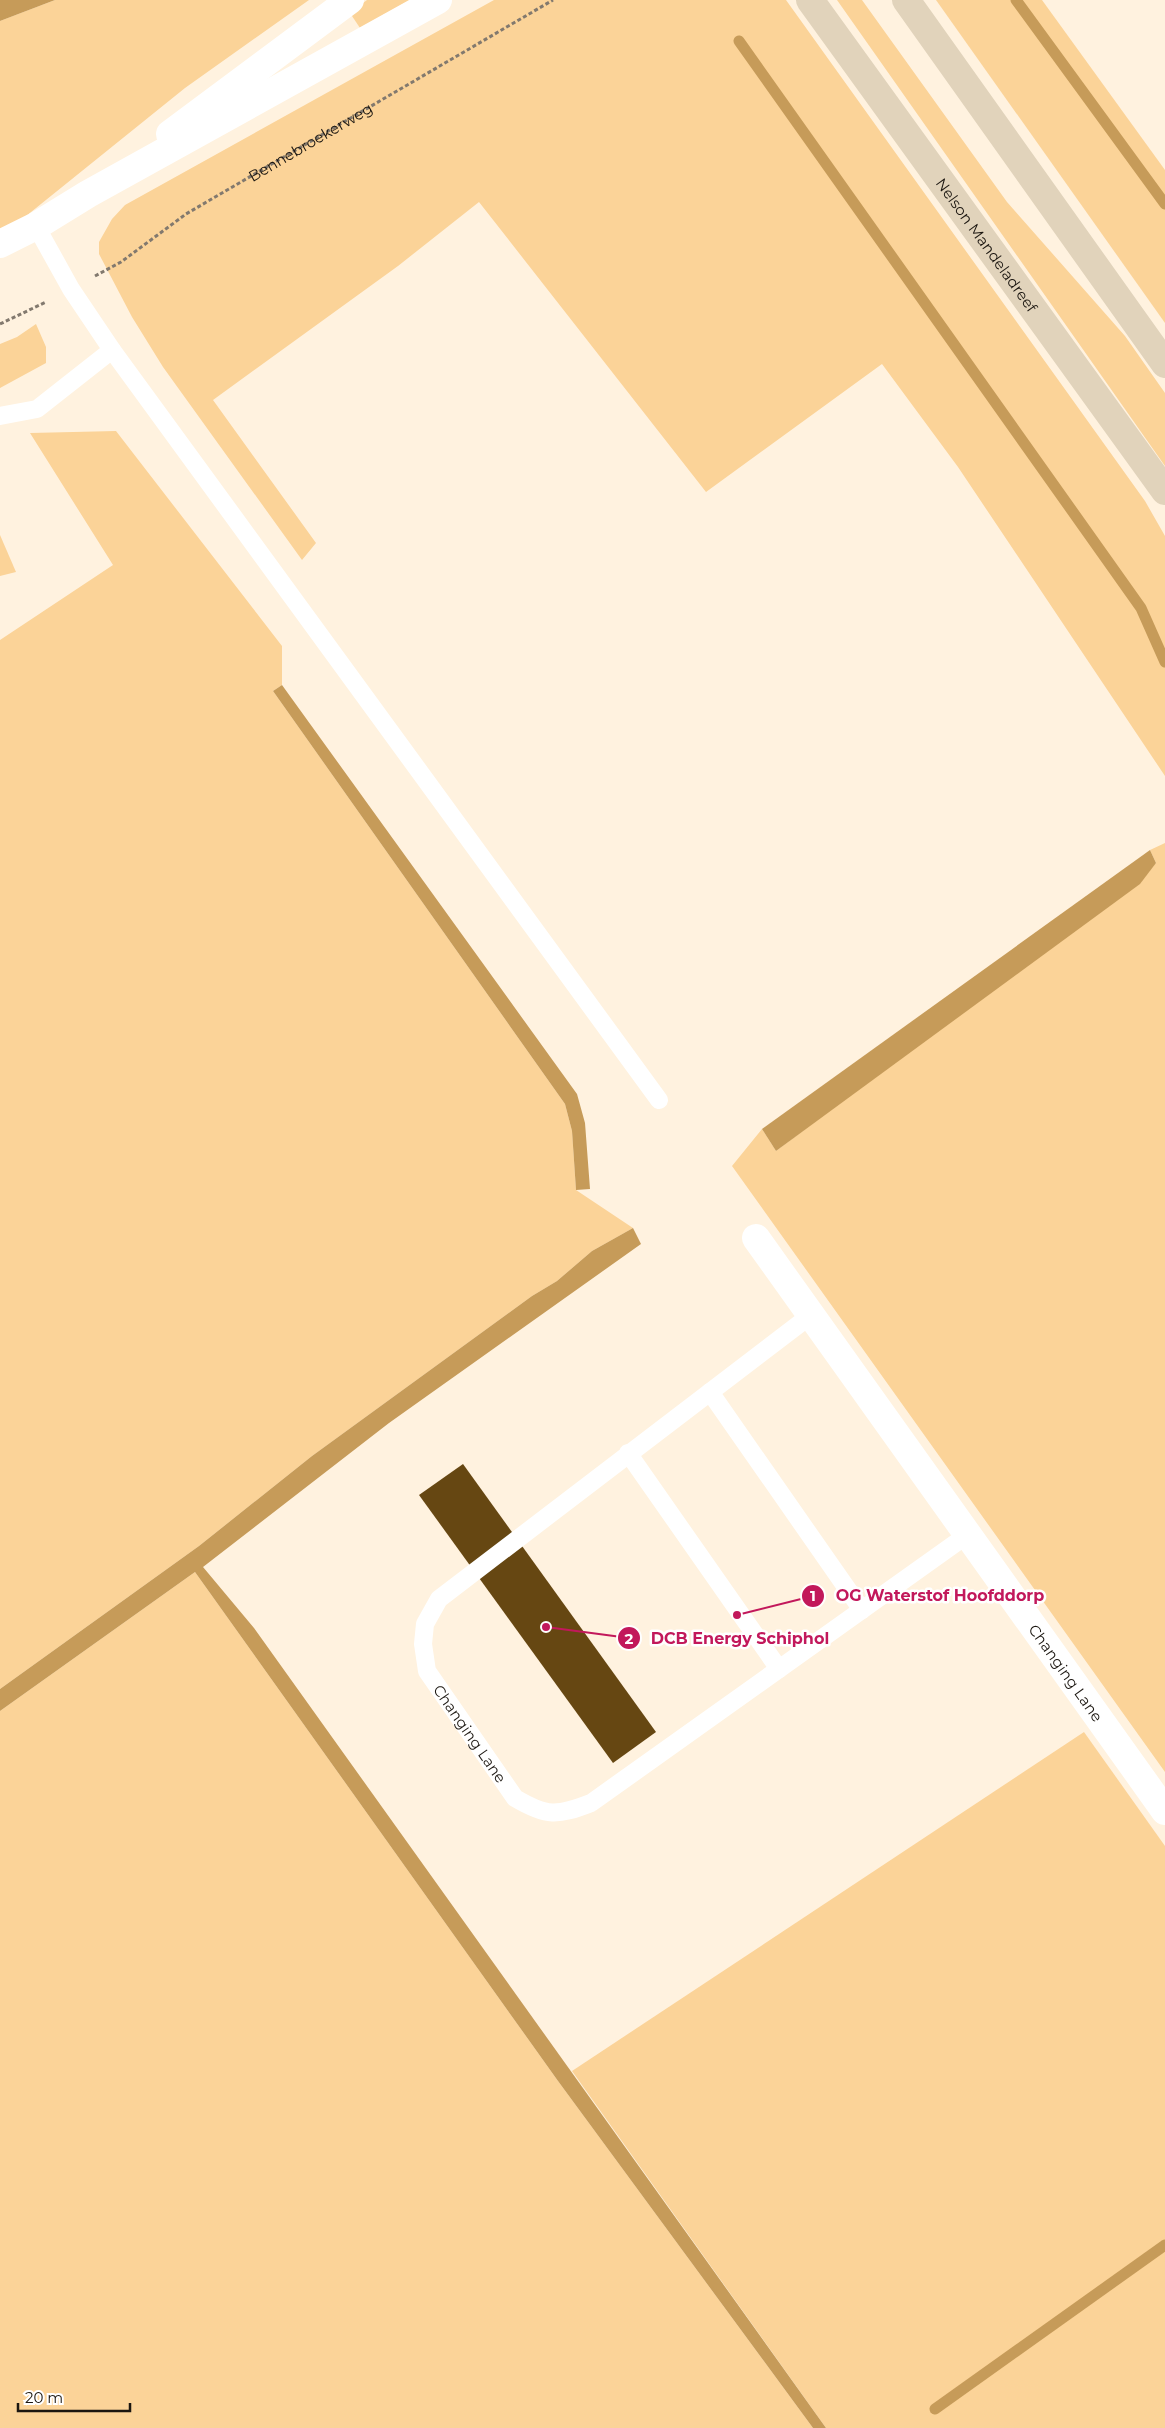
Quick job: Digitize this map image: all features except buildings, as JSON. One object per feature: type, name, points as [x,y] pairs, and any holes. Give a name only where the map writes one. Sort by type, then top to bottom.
[{"type":"main road","name":"Nelson Mandeladreef","points":[[810,0],[1165,491]]},
{"type":"main road","points":[[906,0],[1165,364]]},
{"type":"street","points":[[88,194],[350,0]]},
{"type":"street","points":[[0,244],[36,226],[88,194],[438,0]]},
{"type":"street","name":"Changing Lane","points":[[756,1238],[966,1535],[1165,1811]]},
{"type":"lane","points":[[36,226],[71,289],[112,350],[659,1100]]},
{"type":"lane","points":[[0,416],[37,409],[112,350]]},
{"type":"lane","name":"Changing Lane","points":[[811,1315],[439,1599],[425,1624],[423,1644],[427,1671],[515,1798],[537,1811],[566,1812],[591,1803],[966,1535]]},
{"type":"lane","points":[[710,1392],[862,1610]]},
{"type":"lane","points":[[628,1453],[779,1669]]},
{"type":"path","name":"Bennebroekerweg","points":[[0,324],[121,262],[186,214],[553,0]]},
{"type":"shaded area","points":[[0,0],[55,0],[0,21]]},
{"type":"shaded area","points":[[55,0],[309,0],[185,88],[0,237],[0,21]]},
{"type":"shaded area","points":[[367,0],[410,0],[360,28],[350,13]]},
{"type":"shaded area","points":[[494,0],[786,0],[1145,501],[1165,536],[1165,776],[958,467],[882,364],[706,492],[479,202],[398,266],[213,400],[316,543],[302,560],[163,367],[132,317],[99,254],[99,242],[112,219],[125,205]]},
{"type":"shaded area","points":[[837,0],[862,0],[1007,202],[1125,336],[1165,393],[1165,466]]},
{"type":"shaded area","points":[[936,0],[1042,0],[1165,170],[1165,323]]},
{"type":"shaded area","points":[[36,324],[46,347],[46,363],[0,388],[0,344],[17,337]]},
{"type":"shaded area","points":[[116,431],[282,646],[282,685],[273,691],[565,1104],[572,1131],[576,1190],[633,1228],[592,1251],[557,1281],[532,1296],[312,1456],[199,1546],[0,1689],[0,640],[113,565],[30,433]]},
{"type":"shaded area","points":[[0,535],[16,572],[0,576]]},
{"type":"shaded area","points":[[282,685],[577,1094],[585,1123],[590,1189],[576,1190],[572,1131],[565,1104],[273,691]]},
{"type":"shaded area","points":[[1165,843],[1165,1772],[732,1166],[762,1129],[776,1151],[1156,863],[1150,850]]},
{"type":"shaded area","points":[[1150,850],[1156,863],[1140,884],[776,1151],[762,1129]]},
{"type":"shaded area","points":[[633,1228],[641,1244],[389,1423],[203,1567],[254,1628],[826,2428],[813,2428],[558,2081],[195,1572],[0,1711],[0,1689],[199,1546],[312,1456],[532,1296],[557,1281],[592,1251]]},
{"type":"shaded area","points":[[195,1572],[558,2081],[813,2428],[0,2428],[0,1711]]},
{"type":"shaded area","points":[[1084,1732],[1165,1846],[1165,2428],[826,2428],[572,2071]]},
{"type":"waterway","points":[[1016,0],[1165,204]]},
{"type":"waterway","points":[[739,41],[1141,608],[1165,662]]},
{"type":"waterway","points":[[935,2409],[1165,2245]]},
{"type":"place","name":"OG Waterstof Hoofddorp","points":[[737,1615]]},
{"type":"place","name":"DCB Energy Schiphol","points":[[546,1627]]}]
